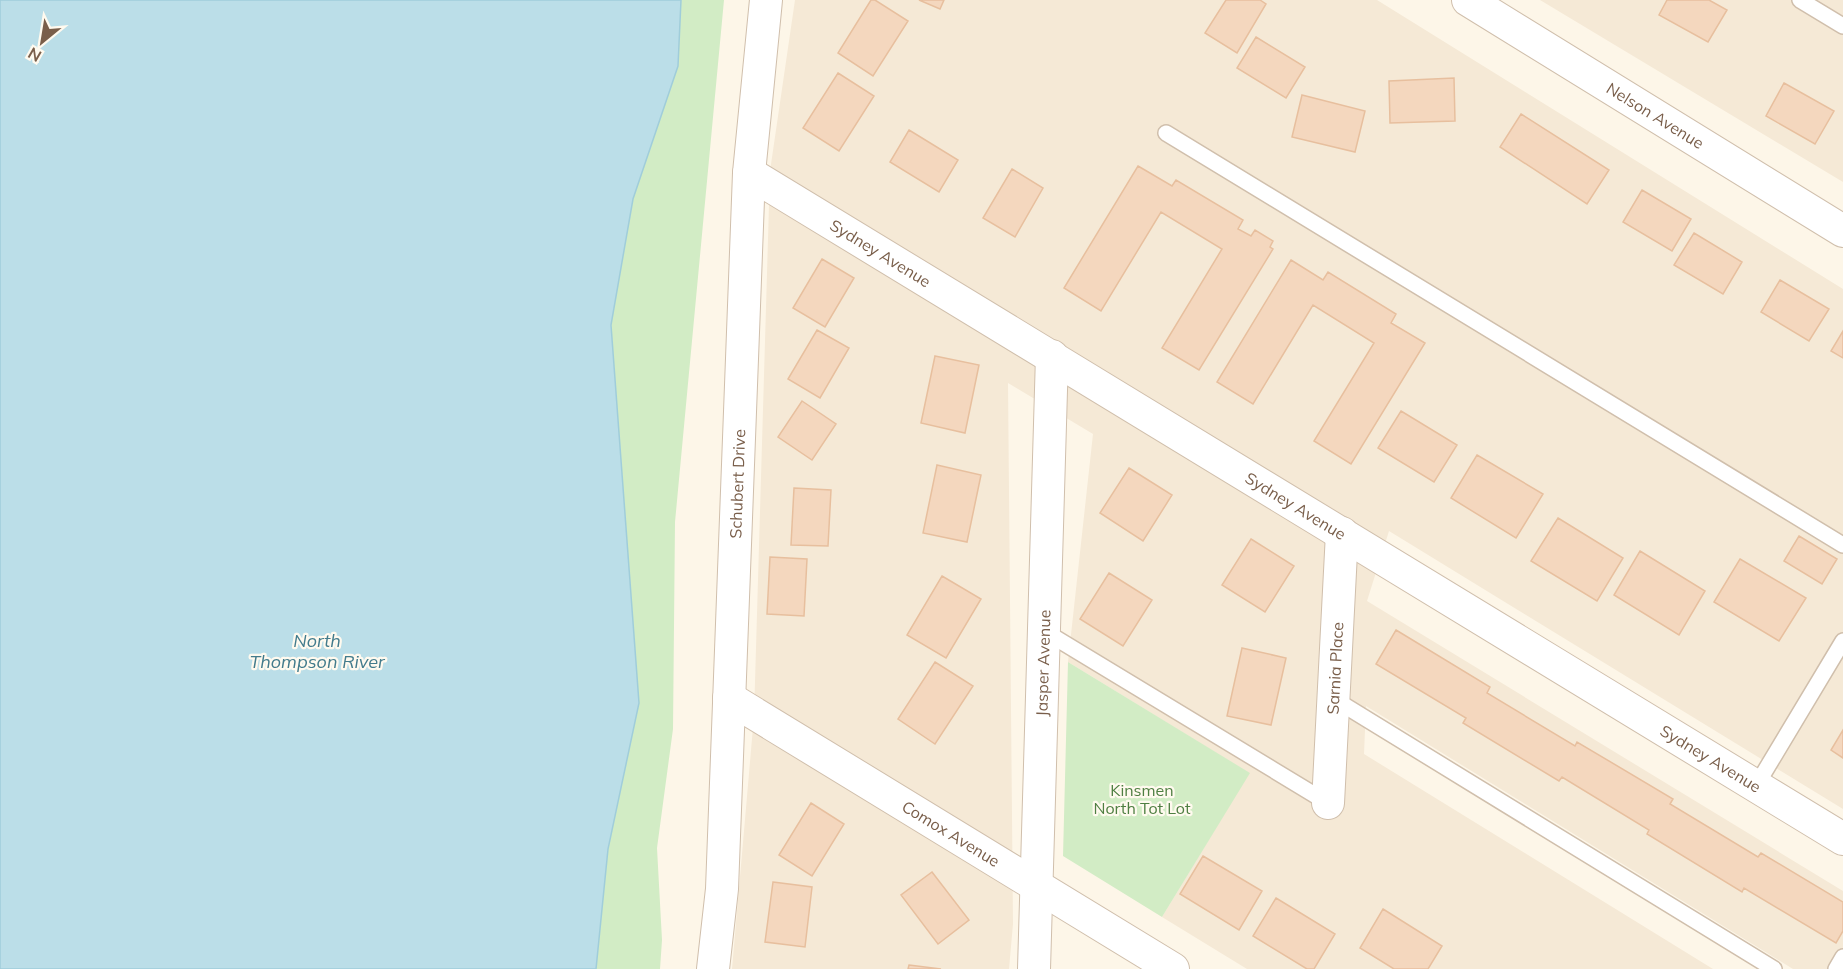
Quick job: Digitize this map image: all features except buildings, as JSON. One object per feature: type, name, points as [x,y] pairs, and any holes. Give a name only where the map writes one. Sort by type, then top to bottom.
[{"type":"street","name":"Schubert Drive","points":[[713,969],[722,889],[749,173],[766,0]]},
{"type":"street","name":"Nelson Avenue","points":[[1468,0],[1843,231]]},
{"type":"street","name":"Sydney Avenue","points":[[749,173],[1843,839]]},
{"type":"street","name":"Jasper Avenue","points":[[1034,969],[1052,356]]},
{"type":"street","name":"Sarnia Place","points":[[1328,803],[1342,533]]},
{"type":"street","name":"Comox Avenue","points":[[729,698],[1173,969]]},
{"type":"lane","points":[[1800,0],[1843,26]]},
{"type":"lane","points":[[1166,133],[1843,544]]},
{"type":"lane","points":[[1044,631],[1328,803]]},
{"type":"lane","points":[[1756,786],[1843,641]]},
{"type":"lane","points":[[1334,699],[1774,969]]},
{"type":"lane","points":[[1836,969],[1843,957]]},
{"type":"shaded area","points":[[795,0],[1377,0],[1843,289],[1843,809],[1389,531],[1367,601],[1843,891],[1843,969],[1793,969],[1366,706],[1364,754],[1713,969],[1247,969],[1162,917],[1249,773],[1068,662],[1093,434],[1008,383],[1013,924],[1009,969],[732,969],[754,716],[770,171]]},
{"type":"shaded area","points":[[1540,0],[1843,0],[1843,182]]},
{"type":"green space","points":[[681,0],[724,0],[675,522],[673,729],[657,848],[662,940],[660,969],[596,969],[608,849],[639,703],[611,325],[633,199],[678,66]]},
{"type":"green space","name":"Kinsmen North Tot Lot","points":[[1068,662],[1250,773],[1162,917],[1063,856]]},
{"type":"water","name":"North Thompson River","points":[[0,0],[681,0],[678,66],[633,199],[611,325],[639,703],[608,849],[596,969],[0,969]]}]
